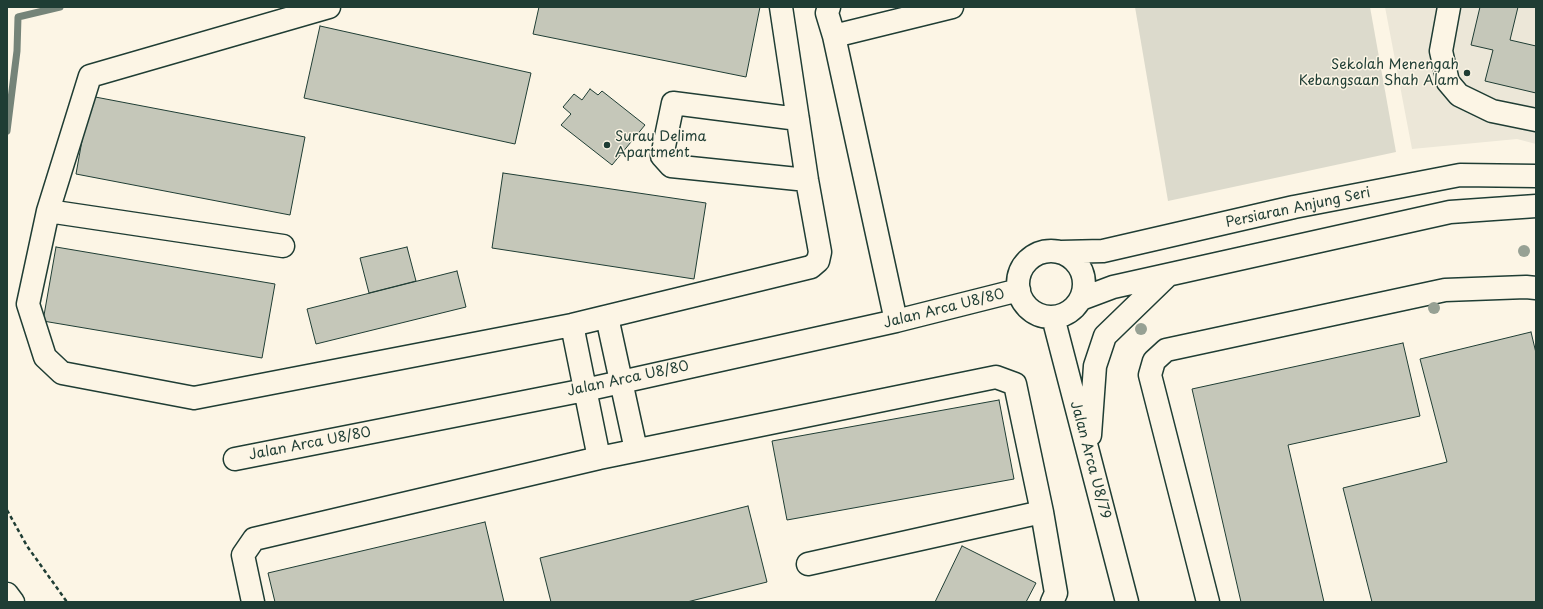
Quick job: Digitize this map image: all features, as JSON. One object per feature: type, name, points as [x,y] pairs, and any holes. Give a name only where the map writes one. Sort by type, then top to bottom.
[{"type":"main road","points":[[329,7],[90,76],[48,211],[28,304],[45,357],[62,373],[194,398],[572,325],[811,267],[818,261],[820,252],[807,180],[781,7]]},
{"type":"main road","points":[[829,7],[827,13],[834,36],[896,321]]},
{"type":"main road","points":[[1449,7],[1440,51],[1448,82],[1459,95],[1492,111],[1536,120]]},
{"type":"main road","points":[[834,36],[939,9]]},
{"type":"main road","points":[[798,119],[673,103],[662,156],[671,166],[807,180]]},
{"type":"main road","name":"Persiaran Anjung Seri","points":[[1061,252],[1103,251],[1294,207],[1460,175],[1536,176]]},
{"type":"main road","points":[[1081,299],[1113,286],[1450,212],[1536,206]]},
{"type":"main road","points":[[48,211],[283,246]]},
{"type":"main road","points":[[1047,251],[1061,252],[1074,259],[1082,271],[1085,286],[1081,299],[1074,308],[1064,314],[1053,317],[1041,315],[1031,310],[1023,301],[1019,290],[1019,276],[1024,264],[1035,255],[1047,251]]},
{"type":"main road","points":[[1088,452],[1095,366],[1105,336],[1168,274]]},
{"type":"main road","points":[[1208,602],[1150,375],[1154,361],[1166,350],[1446,290],[1526,287],[1536,288]]},
{"type":"main road","name":"Jalan Arca U8/80","points":[[235,459],[585,390],[622,380],[896,321],[1019,290]]},
{"type":"main road","points":[[608,316],[636,450]]},
{"type":"main road","name":"Jalan Arca U8/79","points":[[1053,317],[1127,602]]},
{"type":"main road","points":[[572,325],[599,458]]},
{"type":"main road","points":[[253,602],[243,555],[254,539],[599,458],[996,376],[1015,384],[1042,512],[1056,593],[1052,602]]},
{"type":"main road","points":[[808,564],[1042,512]]},
{"type":"main road","points":[[7,594],[13,602]]},
{"type":"path","points":[[7,510],[26,546],[67,602]]},
{"type":"shaded area","points":[[1135,7],[1370,7],[1396,152],[1168,201]]},
{"type":"shaded area","name":"Sekolah Menengah Kebangsaan Shah Alam","points":[[1385,7],[1536,7],[1536,144],[1517,139],[1412,149]]},
{"type":"building","points":[[539,7],[760,7],[746,77],[533,34]]},
{"type":"building","points":[[1480,7],[1518,7],[1510,40],[1536,46],[1536,93],[1485,81],[1493,50],[1471,45]]},
{"type":"building","points":[[320,26],[531,73],[515,144],[304,98]]},
{"type":"building","name":"Surau Delima Apartment","points":[[590,89],[598,95],[602,91],[645,125],[612,165],[561,125],[571,114],[563,107],[574,94],[582,100]]},
{"type":"building","points":[[90,96],[305,137],[290,215],[76,174]]},
{"type":"building","points":[[503,173],[706,203],[694,279],[492,248]]},
{"type":"building","points":[[56,247],[275,284],[262,358],[43,321]]},
{"type":"building","points":[[407,247],[416,281],[369,293],[360,258]]},
{"type":"building","points":[[457,271],[466,307],[316,344],[307,309]]},
{"type":"building","points":[[1531,332],[1536,353],[1536,602],[1372,602],[1343,488],[1447,462],[1420,359]]},
{"type":"building","points":[[1403,343],[1420,416],[1288,445],[1324,602],[1241,602],[1192,389]]},
{"type":"building","points":[[999,400],[1014,479],[787,520],[772,441]]},
{"type":"building","points":[[748,506],[767,582],[687,602],[551,602],[540,558]]},
{"type":"building","points":[[485,522],[504,602],[275,602],[268,573]]},
{"type":"building","points":[[962,546],[1036,583],[1026,602],[935,602]]},
{"type":"waterway","points":[[7,131],[17,51],[18,17],[60,7]]},
{"type":"place","name":"Sekolah Menengah Kebangsaan Shah Alam","points":[[1467,73]]},
{"type":"place","name":"Surau Delima Apartment","points":[[607,145]]}]
